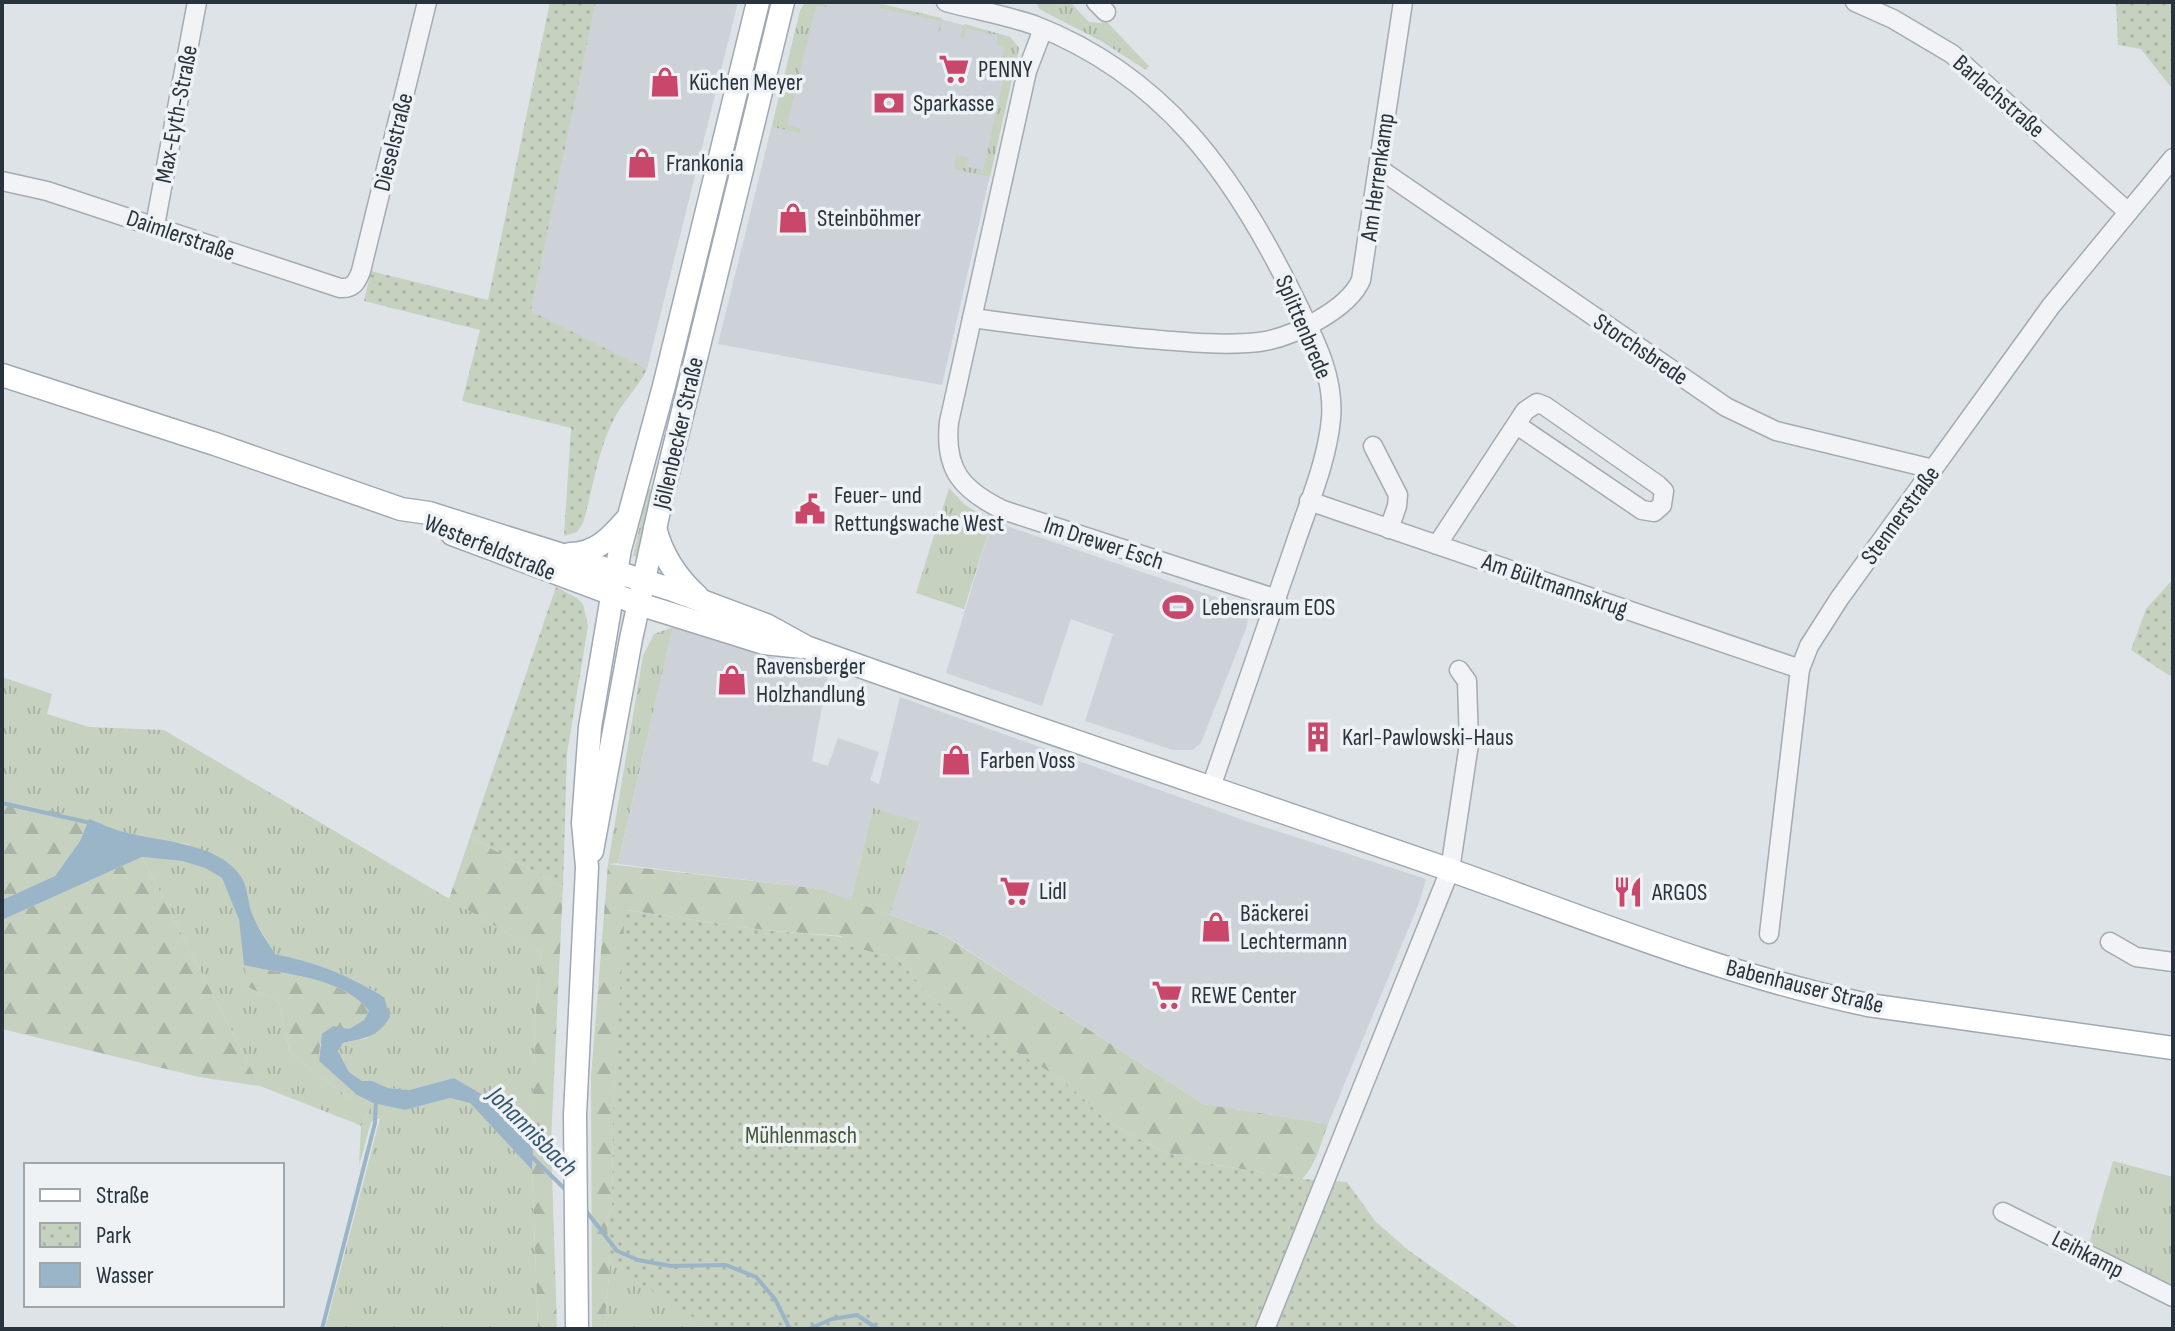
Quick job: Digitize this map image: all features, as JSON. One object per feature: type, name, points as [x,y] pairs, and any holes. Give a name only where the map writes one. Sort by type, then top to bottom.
[{"type":"main road","name":"Jöllenbecker Straße","points":[[577,1329],[575,1115],[587,867],[583,823],[587,752],[615,571],[664,386],[758,2]]},
{"type":"main road","name":"Jöllenbecker Straße","points":[[587,867],[599,825],[655,528],[783,2]]},
{"type":"main road","points":[[2,375],[215,444],[401,509]]},
{"type":"main road","name":"Westerfeldstraße","points":[[401,509],[429,513],[644,580]]},
{"type":"main road","name":"Westerfeldstraße","points":[[401,509],[426,524],[639,604]]},
{"type":"main road","points":[[565,554],[590,552],[627,519]]},
{"type":"main road","points":[[655,528],[673,569],[704,602]]},
{"type":"main road","points":[[644,580],[766,625],[806,647]]},
{"type":"main road","points":[[639,604],[764,643],[806,647]]},
{"type":"main road","name":"Babenhauser Straße","points":[[806,647],[1450,870],[1672,951],[1832,997],[1935,1015],[2173,1048]]},
{"type":"street","name":"Max-Eyth-Straße","points":[[155,225],[197,2]]},
{"type":"street","name":"Dieselstraße","points":[[357,282],[427,2]]},
{"type":"street","name":"Splittenbrede","points":[[946,2],[1019,11],[1043,29],[1100,58],[1158,102],[1218,165],[1258,226],[1321,353],[1330,383],[1332,407],[1329,437],[1277,599],[1211,787]]},
{"type":"street","name":"Am Herrenkamp","points":[[1307,324],[1339,308],[1356,291],[1363,269],[1403,2]]},
{"type":"street","name":"Barlachstraße","points":[[1855,2],[1893,19],[1952,54],[2128,212]]},
{"type":"street","name":"Im Drewer Esch","points":[[1043,29],[1027,71],[947,441],[955,472],[969,489],[1003,510],[1277,599]]},
{"type":"street","name":"Stennerstraße","points":[[1769,934],[1800,669],[1809,646],[2058,297],[2173,158]]},
{"type":"street","name":"Storchsbrede","points":[[1378,168],[1726,407],[1776,431],[1933,469]]},
{"type":"street","name":"Daimlerstraße","points":[[2,181],[47,191],[155,225],[340,288],[348,288],[357,282]]},
{"type":"street","points":[[972,318],[1192,343],[1261,342],[1307,324]]},
{"type":"street","points":[[1437,545],[1517,425],[1531,405],[1537,403],[1658,485],[1664,491],[1662,505],[1654,512],[1642,510],[1517,425]]},
{"type":"street","points":[[1373,446],[1398,495],[1389,529]]},
{"type":"street","name":"Am Bültmannskrug","points":[[1309,501],[1800,669]]},
{"type":"street","points":[[1265,1329],[1450,870],[1469,744],[1467,681],[1459,670]]},
{"type":"street","points":[[2110,942],[2136,957],[2173,962]]},
{"type":"street","name":"Leihkamp","points":[[2003,1212],[2173,1297]]},
{"type":"shaded area","points":[[596,2],[738,2],[647,369],[531,311]]},
{"type":"shaded area","points":[[805,2],[874,2],[1010,37],[1019,48],[942,385],[718,344],[800,11]]},
{"type":"shaded area","points":[[992,521],[1242,606],[1248,618],[1247,626],[1201,743],[1193,750],[1173,750],[1085,721],[1113,634],[1071,619],[1042,706],[946,673]]},
{"type":"shaded area","points":[[673,627],[828,674],[812,761],[828,766],[838,738],[879,752],[870,780],[879,784],[900,697],[1249,822],[1426,879],[1419,903],[1328,1124],[1203,1104],[946,936],[890,915],[920,823],[873,808],[851,901],[821,889],[618,864]]},
{"type":"green space","points":[[550,2],[596,2],[531,311],[647,369],[608,433],[583,523],[577,532],[564,536],[571,428],[462,401],[480,330],[364,301],[371,271],[488,300]]},
{"type":"green space","points":[[805,2],[827,2],[826,7],[816,6],[787,125],[801,129],[800,133],[772,127],[800,11]]},
{"type":"green space","points":[[1036,2],[1070,2],[1089,22],[1101,23],[1105,20],[1149,66],[1146,70],[1101,41],[1039,9]]},
{"type":"green space","points":[[2116,2],[2173,2],[2173,90],[2141,49],[2118,45]]},
{"type":"green space","points":[[881,4],[942,18],[940,32],[940,21],[880,8]]},
{"type":"green space","points":[[965,24],[1010,37],[1019,48],[990,177],[954,169],[956,155],[969,158],[967,167],[983,170],[1006,68],[1000,66],[1004,48],[997,45],[998,36],[966,28],[964,38],[961,37]]},
{"type":"green space","points":[[949,488],[965,505],[992,521],[964,609],[916,593]]},
{"type":"green space","points":[[648,489],[655,491],[640,557],[633,556]]},
{"type":"green space","points":[[2173,579],[2173,669],[2170,676],[2131,650],[2146,609]]},
{"type":"green space","points":[[556,587],[583,604],[588,626],[567,753],[563,887],[470,837]]},
{"type":"green space","points":[[673,627],[618,863],[608,864],[643,656],[654,634]]},
{"type":"green space","points":[[2,677],[52,694],[47,714],[89,727],[164,730],[541,953],[535,1020],[533,1144],[485,1096],[454,1078],[409,1090],[362,1081],[349,1072],[338,1051],[343,1043],[368,1038],[384,997],[332,970],[275,954],[253,918],[242,879],[188,844],[163,842],[90,820],[2,800]]},
{"type":"green space","points":[[2,800],[89,819],[80,841],[55,876],[2,900]]},
{"type":"green space","points":[[873,808],[920,822],[890,915],[851,901]]},
{"type":"green space","points":[[470,837],[563,887],[551,1141],[557,1329],[538,1329],[532,1170],[535,1020],[541,953],[449,899]]},
{"type":"green space","points":[[142,857],[182,861],[205,868],[222,878],[239,920],[248,987],[279,1002],[290,1053],[352,1100],[352,1122],[260,1086]]},
{"type":"green space","points":[[142,857],[260,1086],[199,1077],[2,1029],[2,920]]},
{"type":"green space","points":[[608,864],[821,889],[945,936],[1203,1104],[1328,1124],[1318,1153],[1302,1179],[1192,1161],[1157,1149],[1107,1121],[1063,1080],[955,1016],[930,997],[898,959],[841,944],[842,936],[763,930],[626,910],[613,1110],[612,1207],[607,1220],[610,1264],[604,1329],[592,1329],[591,1077]]},
{"type":"green space","name":"Mühlenmasch","points":[[625,910],[763,930],[843,937],[842,944],[898,959],[930,997],[1063,1080],[1107,1121],[1157,1149],[1192,1161],[1302,1179],[1347,1182],[1375,1221],[1408,1250],[1520,1329],[781,1329],[777,1324],[769,1329],[712,1329],[610,1264],[607,1220],[612,1207],[613,1110]]},
{"type":"green space","points":[[244,965],[328,984],[344,990],[369,1011],[364,1020],[349,1029],[333,1027],[320,1044],[319,1061],[357,1095],[373,1103],[361,1126],[352,1122],[352,1100],[290,1053],[279,1002],[248,987]]},
{"type":"green space","points":[[450,1098],[470,1103],[532,1170],[538,1329],[325,1329],[380,1118],[371,1122],[359,1166],[361,1126],[373,1103],[405,1110]]},
{"type":"green space","points":[[2113,1161],[2173,1177],[2173,1290],[2088,1247]]},
{"type":"green space","points":[[609,1250],[722,1271],[781,1329],[604,1329]]},
{"type":"water","points":[[89,819],[124,832],[206,851],[233,867],[245,884],[255,921],[275,954],[331,970],[384,997],[390,1017],[385,1024],[370,1036],[343,1043],[338,1051],[349,1072],[362,1081],[409,1090],[454,1078],[485,1096],[533,1144],[532,1170],[470,1103],[450,1098],[405,1110],[373,1103],[357,1095],[319,1061],[322,1034],[333,1026],[349,1029],[364,1020],[369,1011],[344,990],[328,984],[244,965],[239,920],[222,878],[205,868],[182,861],[142,857],[2,920],[2,900],[55,876],[80,841]]},
{"type":"waterway","points":[[2,803],[91,823]]},
{"type":"waterway","points":[[322,1329],[375,1123],[376,1098]]},
{"type":"waterway","name":"Johannisbach","points":[[529,1154],[568,1192]]},
{"type":"waterway","name":"Johannisbach","points":[[583,1207],[617,1251],[638,1260],[671,1266],[726,1265],[756,1277],[775,1299],[790,1329]]},
{"type":"waterway","name":"Johannisbach","points":[[809,1329],[832,1319],[857,1315],[878,1329]]},
{"type":"place","name":"PENNY","points":[[954,69]]},
{"type":"place","name":"Küchen Meyer","points":[[665,82]]},
{"type":"place","name":"Sparkasse","points":[[889,103]]},
{"type":"place","name":"Frankonia","points":[[642,163]]},
{"type":"place","name":"Steinböhmer","points":[[793,218]]},
{"type":"place","name":"Feuer- und Rettungswache West","points":[[810,509]]},
{"type":"place","name":"Lebensraum EOS","points":[[1178,607]]},
{"type":"place","name":"Ravensberger Holzhandlung","points":[[732,680]]},
{"type":"place","name":"Karl-Pawlowski-Haus","points":[[1318,737]]},
{"type":"place","name":"Farben Voss","points":[[956,760]]},
{"type":"place","name":"Lidl","points":[[1015,891]]},
{"type":"place","name":"ARGOS","points":[[1628,892]]},
{"type":"place","name":"Bäckerei Lechtermann","points":[[1216,927]]},
{"type":"place","name":"REWE Center","points":[[1167,995]]}]
